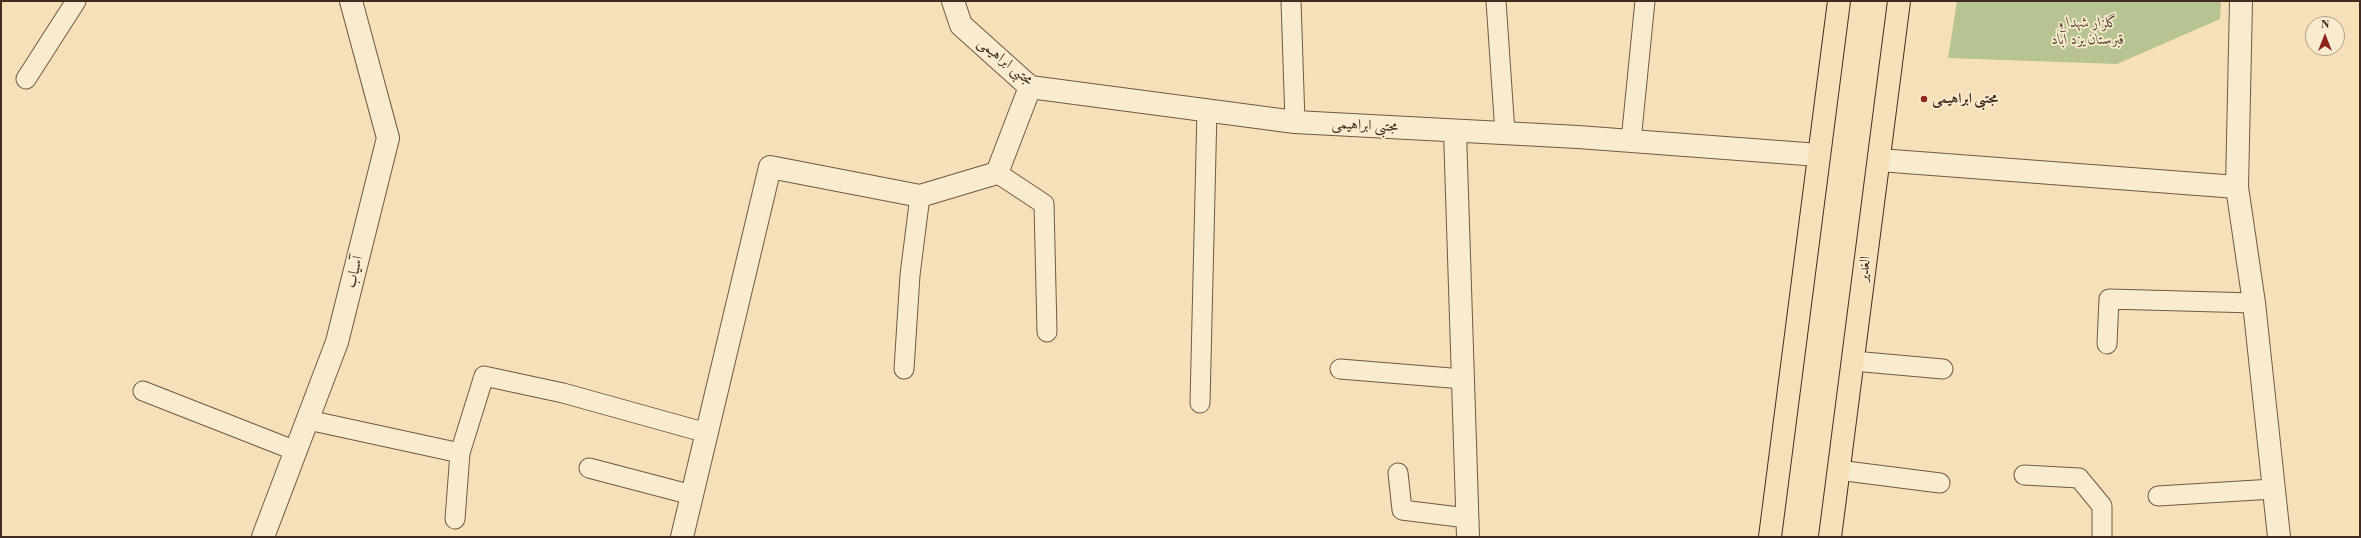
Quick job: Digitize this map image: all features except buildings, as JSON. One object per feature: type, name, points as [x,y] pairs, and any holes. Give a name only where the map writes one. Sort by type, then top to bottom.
[{"type":"main road","points":[[1770,537],[1839,1]]},
{"type":"main road","name":"الغدیر","points":[[1830,537],[1899,1]]},
{"type":"street","name":"آسیاب","points":[[263,537],[337,342],[388,138],[351,1]]},
{"type":"street","name":"مجتبی ابراهیمی","points":[[953,1],[961,26],[1030,87],[1295,122],[1505,133],[1819,155]]},
{"type":"street","points":[[2241,1],[2239,32],[2238,187],[2254,303],[2279,537]]},
{"type":"street","points":[[682,537],[770,167],[920,196],[997,173],[1030,87]]},
{"type":"street","points":[[1455,131],[1468,527]]},
{"type":"street","points":[[1879,160],[2238,187]]},
{"type":"lane","points":[[26,79],[76,1]]},
{"type":"lane","points":[[1291,1],[1295,122]]},
{"type":"lane","points":[[1496,1],[1505,133]]},
{"type":"lane","points":[[1631,141],[1645,1]]},
{"type":"lane","points":[[1200,403],[1206,110]]},
{"type":"lane","points":[[997,173],[1044,204],[1047,332]]},
{"type":"lane","points":[[904,369],[910,275],[920,196]]},
{"type":"lane","points":[[2107,344],[2109,300],[2254,303]]},
{"type":"lane","points":[[1853,361],[1943,369]]},
{"type":"lane","points":[[1340,369],[1463,379]]},
{"type":"lane","points":[[455,519],[460,453],[484,376],[563,393],[707,433]]},
{"type":"lane","points":[[143,391],[296,451]]},
{"type":"lane","points":[[308,420],[460,453]]},
{"type":"lane","points":[[588,468],[692,495]]},
{"type":"lane","points":[[1838,470],[1940,482]]},
{"type":"lane","points":[[1398,473],[1402,510],[1468,527]]},
{"type":"lane","points":[[2024,475],[2079,478],[2102,506],[2102,537]]},
{"type":"lane","points":[[2158,496],[2273,489]]},
{"type":"green space","name":"گلزار شهدا و قبرستان یزد آباد","points":[[1957,1],[2221,1],[2220,19],[2117,64],[1948,58]]},
{"type":"place","name":"مجتبی ابراهیمی","points":[[1924,99]]}]
